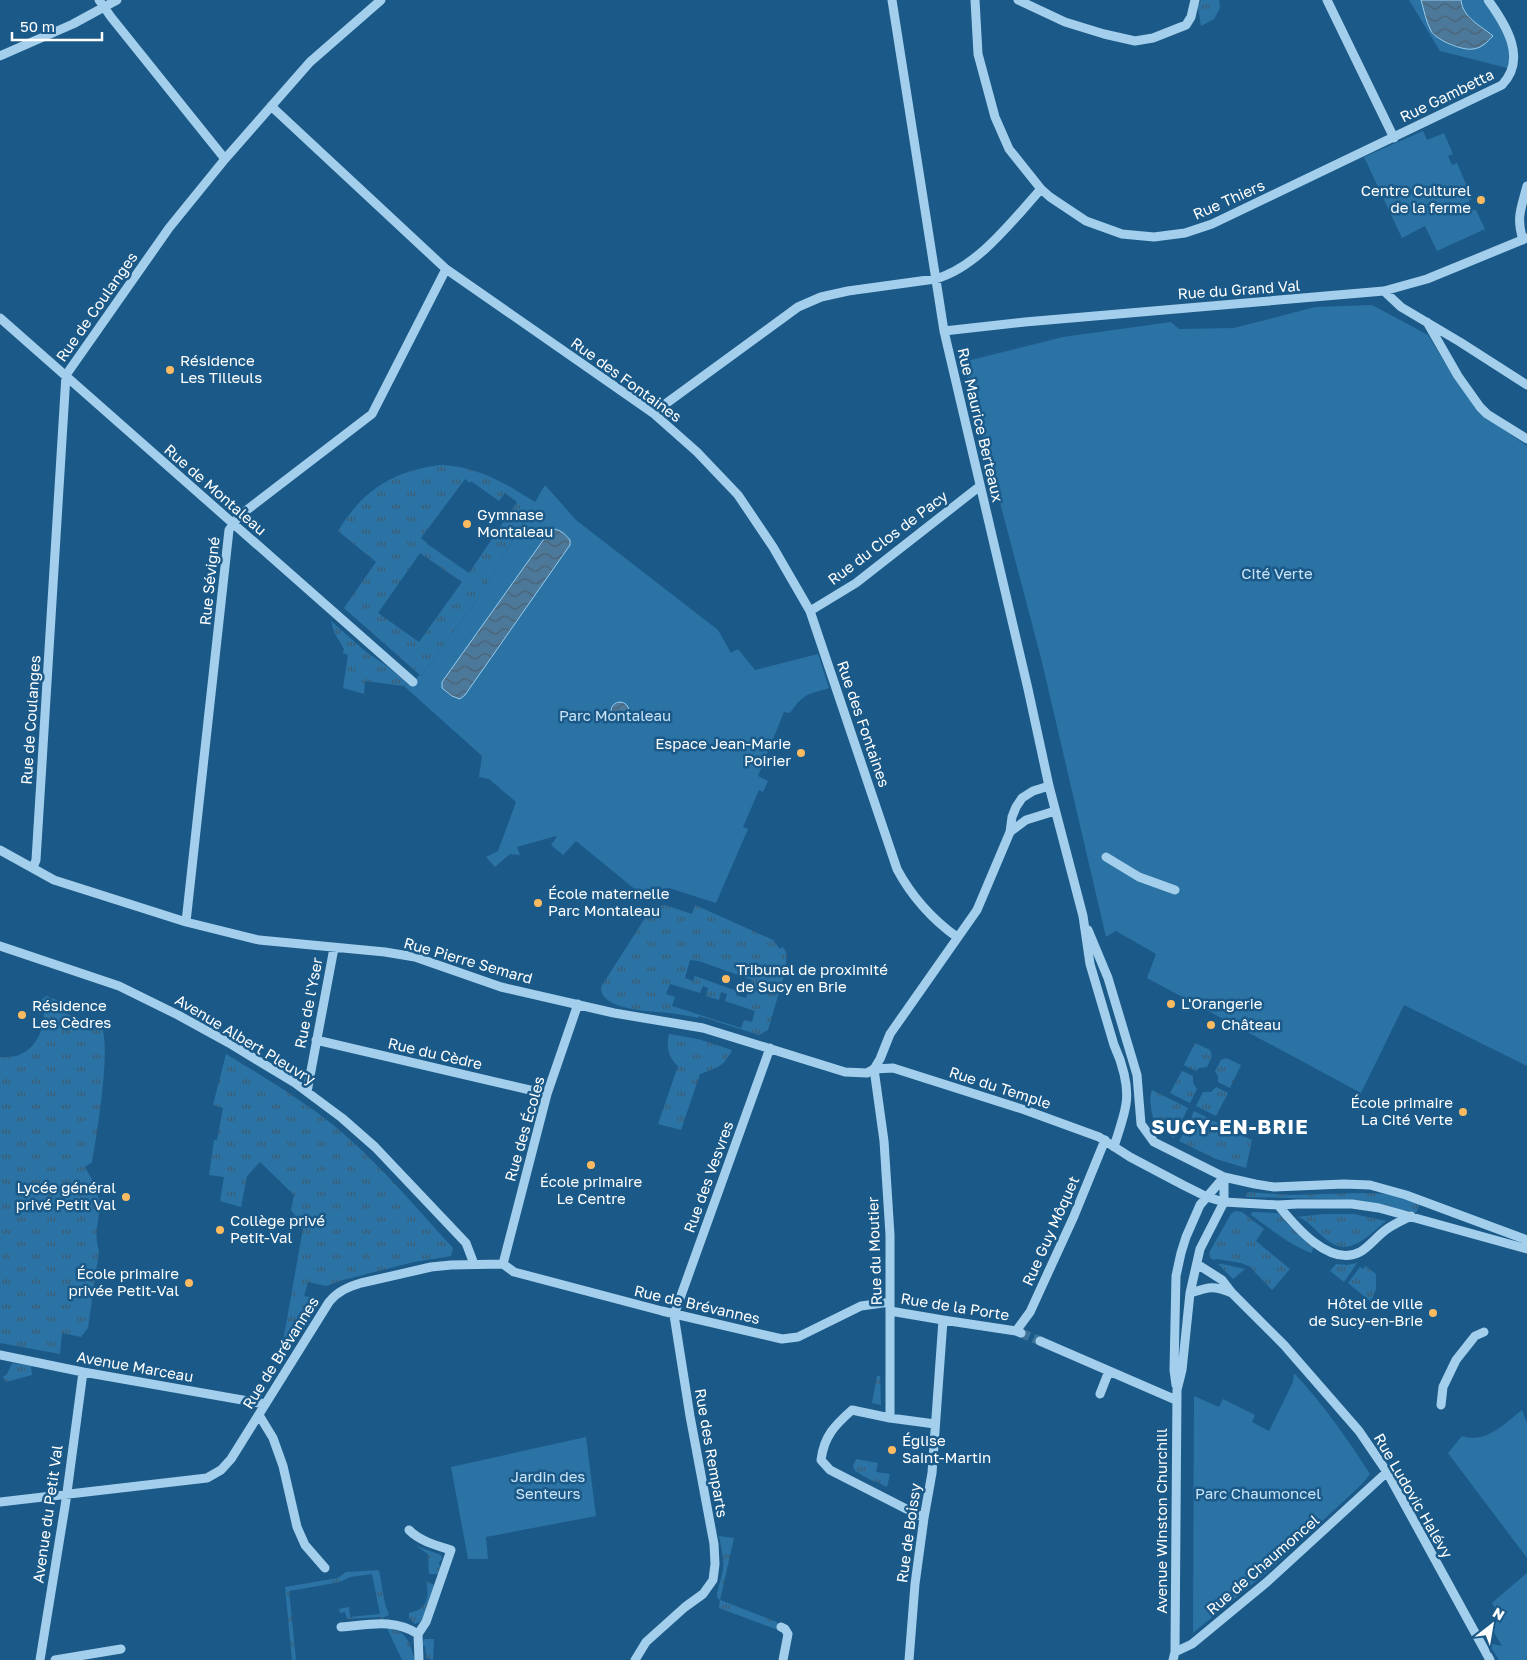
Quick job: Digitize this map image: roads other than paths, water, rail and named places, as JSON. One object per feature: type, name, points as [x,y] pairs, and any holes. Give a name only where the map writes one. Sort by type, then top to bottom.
[{"type":"street","points":[[0,56],[73,24],[102,4],[117,0]]},
{"type":"street","name":"Rue de Coulanges","points":[[33,868],[36,860],[66,375],[169,228],[225,159],[310,62],[381,0]]},
{"type":"street","name":"Rue Maurice Berteaux","points":[[892,0],[944,331],[1049,786]]},
{"type":"street","name":"Rue Thiers","points":[[976,0],[978,54],[995,117],[1009,149],[1041,189],[1061,205],[1086,221],[1122,234],[1154,237],[1185,233],[1212,224],[1394,138]]},
{"type":"street","points":[[1018,0],[1065,22],[1135,41],[1153,38],[1186,24],[1191,17],[1194,0]]},
{"type":"street","points":[[1328,0],[1394,138]]},
{"type":"street","name":"Rue Gambetta","points":[[1394,138],[1511,80],[1517,70],[1519,52],[1514,35],[1488,0]]},
{"type":"street","points":[[102,4],[225,159]]},
{"type":"street","name":"Rue des Fontaines","points":[[271,106],[446,269],[653,413],[697,452],[738,495],[773,547],[810,610],[898,869],[908,888],[937,922],[957,937]]},
{"type":"street","points":[[1525,239],[1519,226],[1519,218],[1527,186]]},
{"type":"street","points":[[653,413],[791,312],[821,296],[935,279],[948,275],[975,257],[996,238],[1041,189]]},
{"type":"street","name":"Rue du Grand Val","points":[[944,331],[1025,322],[1384,291],[1427,279],[1525,239]]},
{"type":"street","name":"Rue Sévigné","points":[[186,922],[229,530],[239,516],[372,414],[446,269]]},
{"type":"street","points":[[1384,291],[1401,308],[1427,322],[1527,385]]},
{"type":"street","name":"Rue de Montaleau","points":[[0,318],[413,682]]},
{"type":"street","points":[[1427,322],[1449,361],[1480,407],[1527,439]]},
{"type":"street","name":"Rue du Clos de Pacy","points":[[810,610],[856,583],[980,486]]},
{"type":"street","points":[[874,1069],[890,1034],[977,910],[1010,832],[1012,817],[1022,798],[1033,791],[1049,786],[1083,916],[1090,964],[1118,1055],[1126,1088],[1126,1106],[1114,1147],[1207,1197],[1224,1202],[1278,1205],[1352,1204],[1388,1210],[1527,1249]]},
{"type":"street","points":[[1010,832],[1026,820],[1055,811]]},
{"type":"street","name":"Rue Pierre Semard","points":[[0,850],[54,880],[186,922],[259,940],[385,952],[415,957],[501,987],[614,1013],[702,1028],[845,1072],[867,1073],[874,1069]]},
{"type":"street","points":[[1106,857],[1139,877],[1175,890]]},
{"type":"street","points":[[1083,916],[1108,978],[1137,1075],[1141,1124],[1154,1142],[1224,1177],[1274,1187],[1344,1184],[1370,1185],[1406,1195],[1527,1240]]},
{"type":"street","name":"Avenue Albert Pleuvry","points":[[0,946],[119,986],[229,1043],[307,1092],[342,1118],[375,1147],[466,1243],[474,1264]]},
{"type":"street","name":"Rue de l'Yser","points":[[307,1092],[334,948]]},
{"type":"street","name":"Rue des Écoles","points":[[503,1264],[547,1094],[578,1004]]},
{"type":"street","name":"Rue du Cèdre","points":[[316,1040],[547,1094]]},
{"type":"street","name":"Rue des Vesvres","points":[[674,1314],[770,1048]]},
{"type":"street","name":"Rue du Temple","points":[[874,1069],[893,1068],[1035,1113],[1105,1140],[1114,1147]]},
{"type":"street","name":"Rue du Moutier","points":[[874,1069],[884,1141],[890,1235],[890,1418]]},
{"type":"street","name":"Rue Guy Môquet","points":[[1018,1332],[1030,1312],[1074,1216],[1105,1140]]},
{"type":"street","name":"Avenue Winston Churchill","points":[[1175,1658],[1177,1395],[1174,1370],[1176,1276],[1186,1237],[1200,1204],[1224,1177]]},
{"type":"street","name":"Avenue Winston Churchill","points":[[1177,1395],[1182,1370],[1190,1293],[1200,1249],[1224,1202],[1224,1177]]},
{"type":"street","points":[[1278,1205],[1293,1223],[1327,1252],[1342,1255],[1352,1255],[1361,1251],[1387,1229],[1410,1216]]},
{"type":"street","name":"Rue de Brévannes","points":[[0,1502],[210,1476],[221,1470],[227,1465],[335,1294],[355,1284],[422,1269],[474,1264],[503,1264],[514,1272],[620,1301],[782,1339],[798,1337],[861,1306],[890,1306]]},
{"type":"street","name":"Rue Ludovic Halévy","points":[[1197,1264],[1222,1280],[1232,1293],[1284,1345],[1350,1419],[1386,1472],[1490,1660]]},
{"type":"street","points":[[1190,1293],[1205,1288],[1217,1287],[1232,1293]]},
{"type":"street","name":"Rue de la Porte","points":[[890,1306],[943,1320],[1018,1332]]},
{"type":"street","name":"Rue des Remparts","points":[[634,1660],[646,1642],[685,1607],[703,1594],[712,1580],[715,1564],[714,1544],[690,1416],[674,1314]]},
{"type":"street","name":"Rue de Boissy","points":[[910,1660],[915,1584],[932,1473],[943,1320]]},
{"type":"street","points":[[1441,1405],[1443,1387],[1456,1360],[1475,1336],[1484,1332]]},
{"type":"street","points":[[1040,1341],[1109,1371],[1177,1395]]},
{"type":"street","points":[[0,1366],[3,1355]]},
{"type":"street","name":"Avenue Marceau","points":[[3,1355],[83,1372],[265,1404]]},
{"type":"street","points":[[1100,1394],[1109,1371]]},
{"type":"street","name":"Avenue du Petit Val","points":[[40,1660],[83,1372]]},
{"type":"street","points":[[924,1518],[830,1470],[820,1460],[823,1445],[835,1425],[852,1410],[890,1418],[935,1424]]},
{"type":"street","points":[[259,1415],[274,1438],[283,1466],[297,1527],[302,1539],[325,1568]]},
{"type":"street","name":"Rue de Chaumoncel","points":[[1175,1658],[1267,1582],[1386,1472]]},
{"type":"street","points":[[409,1530],[415,1536],[428,1543],[450,1550],[426,1622],[418,1634],[420,1660]]},
{"type":"street","points":[[341,1627],[388,1623],[407,1627],[418,1634]]},
{"type":"street","points":[[781,1627],[788,1634],[783,1660]]},
{"type":"street","points":[[55,1660],[121,1649]]},
{"type":"water","points":[[1421,0],[1461,0],[1465,12],[1493,36],[1482,46],[1473,49],[1457,47],[1438,38],[1431,31],[1426,20]]},
{"type":"water","points":[[554,529],[567,536],[570,540],[570,545],[465,695],[460,699],[452,696],[442,688],[442,682],[549,532]]},
{"type":"water","points":[[620,702],[626,705],[629,711],[626,717],[620,720],[614,717],[611,711],[614,705]]},
{"type":"tunnel","points":[[1021,1333],[1040,1341]]},
{"type":"place","name":"Centre Culturel de la ferme","points":[[1481,200]]},
{"type":"place","name":"Résidence Les Tilleuls","points":[[170,370]]},
{"type":"place","name":"Gymnase Montaleau","points":[[467,524]]},
{"type":"place","name":"Espace Jean-Marie Poirier","points":[[801,753]]},
{"type":"place","name":"École maternelle Parc Montaleau","points":[[538,903]]},
{"type":"place","name":"Tribunal de proximité de Sucy en Brie","points":[[726,979]]},
{"type":"place","name":"L'Orangerie","points":[[1171,1004]]},
{"type":"place","name":"Résidence Les Cèdres","points":[[22,1015]]},
{"type":"place","name":"Château","points":[[1211,1025]]},
{"type":"place","name":"École primaire La Cité Verte","points":[[1463,1112]]},
{"type":"place","name":"École primaire Le Centre","points":[[591,1165]]},
{"type":"place","name":"Lycée général privé Petit Val","points":[[126,1197]]},
{"type":"place","name":"Collège privé Petit-Val","points":[[220,1230]]},
{"type":"place","name":"École primaire privée Petit-Val","points":[[189,1283]]},
{"type":"place","name":"Hôtel de ville de Sucy-en-Brie","points":[[1433,1313]]},
{"type":"place","name":"Église Saint-Martin","points":[[892,1450]]},
{"type":"district","name":"SUCY-EN-BRIE","points":[[1230,1127]]},
{"type":"park label","name":"Cité Verte","points":[[1277,574]]},
{"type":"park label","name":"Parc Montaleau","points":[[615,716]]},
{"type":"park label","name":"Jardin des Senteurs","points":[[548,1486]]},
{"type":"park label","name":"Parc Chaumoncel","points":[[1258,1494]]}]
